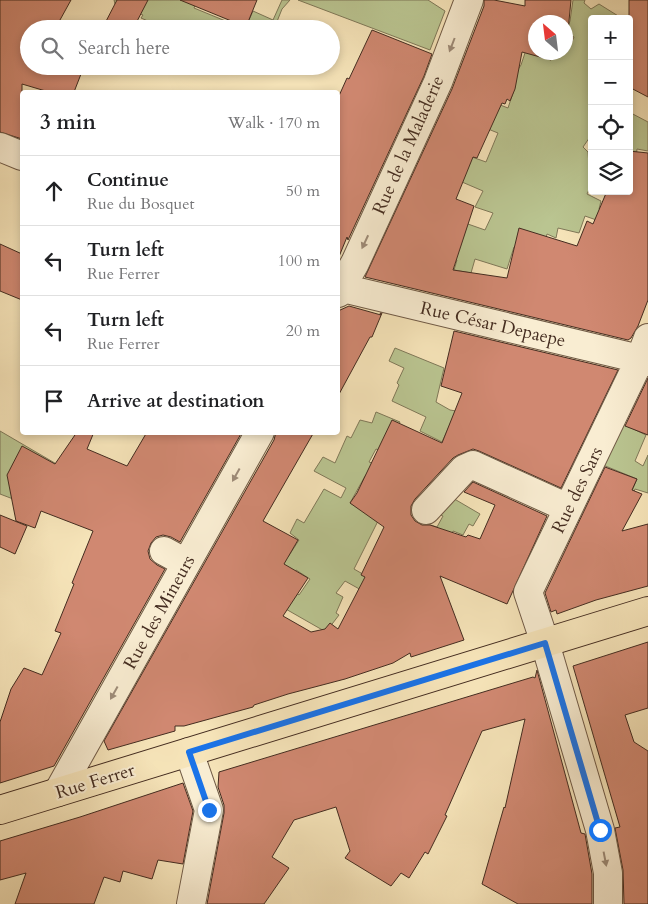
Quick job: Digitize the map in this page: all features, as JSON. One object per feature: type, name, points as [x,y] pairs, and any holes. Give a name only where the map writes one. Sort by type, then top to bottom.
[{"type":"main road","name":"Rue Ferrer","points":[[0,810],[648,611]]},
{"type":"street","name":"Rue de la Maladerie","points":[[340,286],[355,263],[438,82],[469,0]]},
{"type":"street","points":[[0,147],[20,155]]},
{"type":"street","name":"Rue César Depaepe","points":[[340,289],[645,353]]},
{"type":"street","name":"Rue des Sars","points":[[608,904],[608,873],[600,830],[545,643],[528,592],[645,353]]},
{"type":"street","name":"Rue des Mineurs","points":[[58,792],[175,557],[258,435]]},
{"type":"street","points":[[426,510],[464,469],[473,465],[568,508]]},
{"type":"street","points":[[189,752],[209,810],[191,904]]},
{"type":"green space","points":[[114,0],[197,0],[194,8],[223,20],[146,20],[141,18],[143,15],[115,4]]},
{"type":"green space","points":[[282,0],[290,0],[282,9],[278,20],[273,20]]},
{"type":"green space","points":[[298,0],[428,0],[445,11],[430,50]]},
{"type":"green space","points":[[573,0],[585,0],[584,3],[591,9],[599,4],[617,15],[588,15],[588,140],[583,147],[588,152],[587,194],[601,201],[599,209],[609,213],[605,223],[585,216],[579,233],[558,228],[556,238],[547,234],[544,245],[534,253],[514,247],[507,269],[475,259],[471,273],[454,270],[457,260],[447,257],[465,223],[485,230],[493,213],[475,207],[483,191],[462,182],[472,157],[486,162],[498,133],[488,129],[495,103],[508,108],[515,87],[508,85],[521,65],[528,44],[528,60],[573,60],[573,15],[571,15]]},
{"type":"green space","points":[[253,11],[273,20],[249,20]]},
{"type":"green space","points":[[633,114],[648,122],[648,151],[637,149],[636,158],[633,155]]},
{"type":"green space","points":[[395,348],[444,368],[436,402],[450,410],[456,411],[442,442],[420,431],[426,417],[392,401],[404,368],[389,361]]},
{"type":"green space","points":[[376,412],[400,422],[384,452],[376,449],[369,462],[375,464],[365,476],[350,503],[379,519],[354,569],[380,584],[372,596],[345,581],[336,593],[343,597],[336,613],[339,615],[326,632],[270,600],[273,577],[299,595],[310,579],[296,570],[292,576],[279,567],[285,555],[288,557],[299,540],[290,533],[297,519],[304,523],[324,489],[341,498],[346,488],[314,471],[323,457],[335,463],[347,436],[351,438],[360,420],[372,423]]},
{"type":"green space","points":[[623,424],[646,435],[635,461],[643,466],[648,455],[648,493],[635,489],[631,500],[629,498],[637,479],[603,465]]},
{"type":"green space","points":[[0,431],[65,469],[42,510],[0,494]]},
{"type":"green space","points":[[451,497],[480,514],[473,526],[469,524],[463,535],[453,531],[451,536],[418,540],[427,524],[437,527],[443,516],[434,512]]},
{"type":"building","points":[[0,0],[71,0],[60,20],[20,20],[20,75],[81,75],[75,90],[42,90],[22,84],[22,90],[20,90],[20,138],[0,132]]},
{"type":"building","points":[[117,0],[148,0],[138,20],[107,20]]},
{"type":"building","points":[[180,0],[257,0],[249,20],[229,20]]},
{"type":"building","points":[[484,0],[525,6],[525,0],[571,0],[570,15],[528,15],[528,54],[522,52],[515,89],[510,101],[507,99],[505,104],[502,103],[477,158],[473,157],[456,199],[474,206],[453,270],[507,278],[519,228],[577,246],[587,221],[593,224],[605,195],[633,195],[633,151],[648,153],[648,300],[638,326],[628,340],[365,277],[452,89],[484,6]]},
{"type":"building","points":[[629,0],[648,0],[648,97],[633,89],[633,15],[629,15]]},
{"type":"building","points":[[372,30],[432,54],[424,76],[340,254],[340,94],[347,78],[349,79]]},
{"type":"building","points":[[0,244],[20,253],[20,299],[0,291]]},
{"type":"building","points":[[349,306],[381,315],[380,313],[382,313],[372,337],[370,337],[340,392],[340,310]]},
{"type":"building","points":[[454,331],[618,370],[561,488],[473,449],[453,458],[415,499],[411,506],[411,515],[415,521],[422,525],[430,525],[466,537],[468,535],[480,539],[495,505],[464,492],[473,482],[547,516],[507,604],[440,576],[464,640],[411,657],[410,653],[393,663],[345,679],[288,694],[254,705],[253,707],[184,726],[175,726],[175,731],[108,750],[104,741],[275,435],[312,435],[263,521],[298,540],[284,564],[308,578],[283,616],[311,632],[325,629],[330,623],[338,629],[365,577],[361,575],[384,527],[350,503],[357,493],[392,420],[442,443],[462,393],[441,386]]},
{"type":"building","points":[[648,378],[648,435],[625,426]]},
{"type":"building","points":[[75,435],[93,435],[87,449],[127,466],[145,435],[240,435],[180,542],[163,535],[156,537],[151,543],[148,551],[150,559],[165,569],[54,766],[0,783],[0,722],[11,689],[24,668],[42,675],[61,633],[55,631],[93,531],[41,511],[35,528],[16,521],[7,475],[22,446],[55,464]]},
{"type":"building","points":[[605,467],[637,479],[632,490],[642,494],[622,531],[648,524],[648,586],[596,600],[557,614],[556,610],[551,612],[545,593]]},
{"type":"building","points":[[0,515],[27,526],[15,554],[0,547]]},
{"type":"building","points":[[648,642],[648,708],[625,715],[634,742],[648,751],[648,904],[624,904],[623,870],[615,828],[620,827],[573,666]]},
{"type":"building","points":[[537,670],[581,833],[585,834],[592,874],[592,904],[518,904],[482,884],[505,808],[525,719],[482,731],[445,815],[447,816],[428,854],[425,852],[409,878],[401,873],[391,886],[345,858],[350,851],[336,807],[294,820],[272,857],[289,868],[264,904],[207,904],[224,813],[224,805],[218,787],[219,772],[533,677],[535,678]]},
{"type":"building","points":[[183,783],[193,811],[183,864],[158,860],[152,879],[123,871],[120,882],[104,877],[94,904],[15,904],[26,873],[0,880],[0,841]]},
{"type":"route","points":[[209,810],[189,752],[545,643],[600,830]]}]
